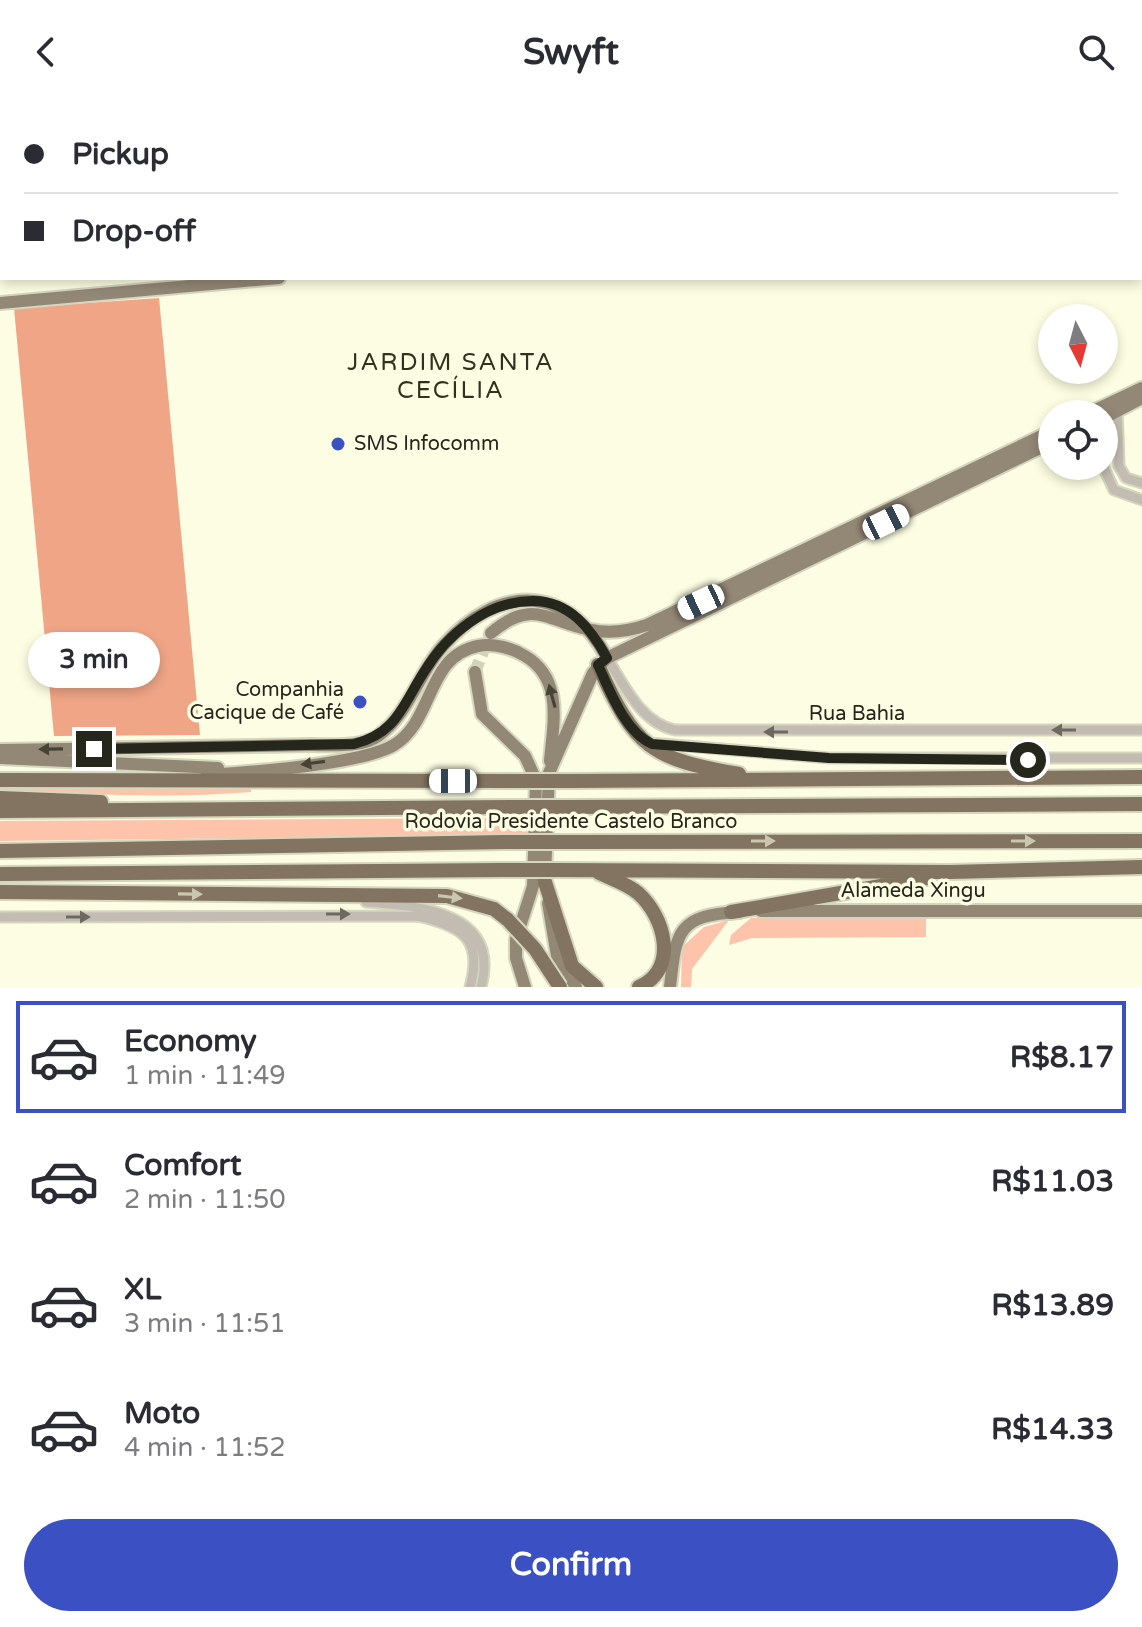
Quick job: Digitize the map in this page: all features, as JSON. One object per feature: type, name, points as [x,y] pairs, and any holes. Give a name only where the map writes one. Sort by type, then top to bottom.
[{"type":"highway","points":[[602,662],[640,739],[655,752],[685,765],[779,781]]},
{"type":"highway","name":"Rodovia Presidente Castelo Branco","points":[[0,780],[779,781],[1142,777]]},
{"type":"highway","points":[[0,798],[205,810]]},
{"type":"highway","name":"Rodovia Presidente Castelo Branco","points":[[0,811],[1142,804]]},
{"type":"highway","name":"Rodovia Presidente Castelo Branco","points":[[0,851],[504,842],[1142,841]]},
{"type":"highway","points":[[0,874],[501,870],[951,872],[1142,867]]},
{"type":"highway","points":[[585,870],[638,894],[660,923],[665,950],[661,964],[655,976],[639,987]]},
{"type":"highway","points":[[731,912],[951,872]]},
{"type":"highway","points":[[545,882],[572,966],[596,987]]},
{"type":"highway","points":[[0,892],[447,896],[494,909],[508,920],[530,943],[560,987]]},
{"type":"main road","points":[[0,303],[257,280]]},
{"type":"main road","points":[[1118,405],[1142,388]]},
{"type":"main road","points":[[1118,405],[1142,398]]},
{"type":"main road","points":[[491,633],[512,618],[537,614],[562,619],[589,630],[630,631],[691,607],[1038,438]]},
{"type":"main road","points":[[549,773],[602,662],[1038,449]]},
{"type":"main road","points":[[0,750],[354,744],[375,738],[387,728],[443,646],[483,614],[516,602],[541,601],[562,607],[589,630],[602,662]]},
{"type":"main road","points":[[629,647],[630,631]]},
{"type":"main road","points":[[120,780],[320,763],[393,745],[411,728],[443,668],[459,653],[485,645],[512,649],[528,657],[550,687],[555,706],[545,882],[557,956],[576,987]]},
{"type":"main road","points":[[475,672],[482,714],[525,756],[536,780],[533,886],[516,939],[516,958],[525,987]]},
{"type":"main road","points":[[0,758],[112,766],[269,769]]},
{"type":"main road","name":"Alameda Xingu","points":[[670,987],[674,943],[687,925],[698,918],[731,912],[1142,911]]},
{"type":"street","points":[[1118,429],[1122,474],[1142,483]]},
{"type":"street","points":[[1109,480],[1114,490],[1142,500]]},
{"type":"street","name":"Rua Bahia","points":[[602,662],[655,723],[675,730],[1142,730]]},
{"type":"street","points":[[640,739],[652,744],[829,758],[1142,758]]},
{"type":"street","points":[[335,896],[426,909],[456,919],[472,930],[481,945],[484,958],[481,987]]},
{"type":"street","points":[[0,917],[418,916],[448,924],[466,937],[475,956],[470,987]]},
{"type":"shaded area","points":[[159,298],[200,735],[54,736],[14,308]]},
{"type":"shaded area","points":[[0,784],[251,786],[251,792],[94,794],[0,790]]},
{"type":"shaded area","points":[[529,818],[531,835],[0,841],[0,821]]},
{"type":"shaded area","points":[[751,918],[926,918],[926,937],[752,938],[729,945],[731,935]]},
{"type":"shaded area","points":[[729,920],[692,969],[691,987],[681,987],[682,947],[704,927]]},
{"type":"tunnel","points":[[475,672],[489,636]]},
{"type":"place","name":"SMS Infocomm","points":[[338,444]]},
{"type":"place","name":"Companhia Cacique de Café","points":[[360,702]]},
{"type":"district","name":"JARDIM SANTA CECÍLIA","points":[[451,376]]},
{"type":"route","points":[[94,749],[354,744],[375,738],[397,717],[443,646],[464,627],[499,607],[521,601],[541,601],[562,607],[577,616],[589,630],[607,658],[598,665],[606,683],[632,729],[640,739],[652,744],[829,758],[1028,760]]}]
